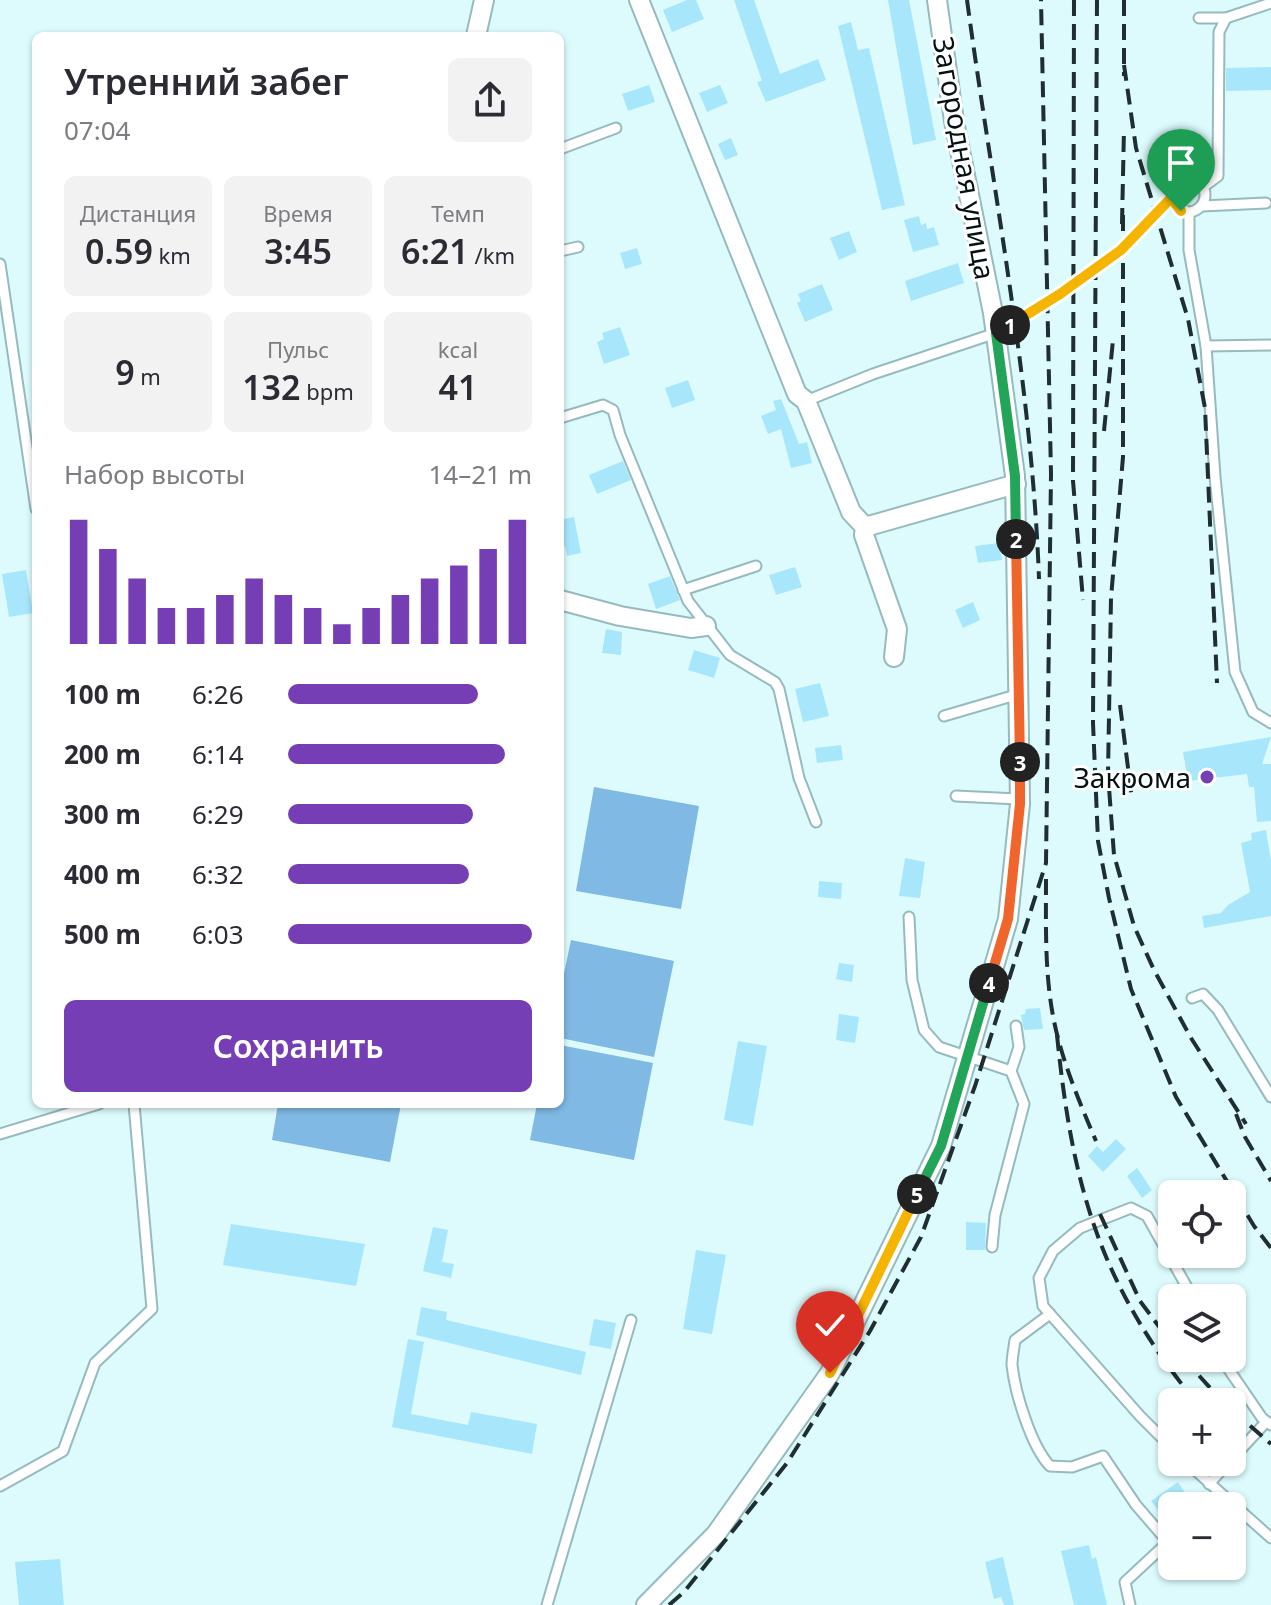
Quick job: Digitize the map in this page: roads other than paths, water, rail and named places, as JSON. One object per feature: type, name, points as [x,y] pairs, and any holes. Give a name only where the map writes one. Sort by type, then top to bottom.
[{"type":"street","points":[[477,32],[484,0]]},
{"type":"street","points":[[639,0],[797,394],[806,401],[851,512],[865,527]]},
{"type":"street","name":"Загородная улица","points":[[646,1605],[716,1534],[830,1373],[941,1146],[1008,919],[1020,799],[1016,484],[996,333],[954,121],[937,0]]},
{"type":"street","points":[[865,527],[1016,484]]},
{"type":"street","points":[[865,527],[864,535],[897,629],[894,657]]},
{"type":"street","points":[[564,601],[620,616],[691,628],[706,626]]},
{"type":"lane","points":[[1199,18],[1226,18],[1271,3]]},
{"type":"lane","points":[[1203,187],[1218,176],[1219,32],[1226,18]]},
{"type":"lane","points":[[564,148],[616,128]]},
{"type":"lane","points":[[1202,206],[1206,196],[1203,187],[1193,179],[1182,179],[1173,187],[1171,198],[1176,208],[1189,213],[1202,206],[1266,203]]},
{"type":"lane","points":[[1189,213],[1189,250],[1206,346],[1215,477],[1235,672],[1253,712],[1271,723]]},
{"type":"lane","points":[[564,250],[578,247]]},
{"type":"lane","points":[[0,264],[32,482]]},
{"type":"lane","points":[[806,401],[873,374],[996,333]]},
{"type":"lane","points":[[1206,346],[1271,345]]},
{"type":"lane","points":[[564,417],[603,405],[613,410],[683,590],[706,626],[730,655],[775,682],[799,778],[816,822]]},
{"type":"lane","points":[[683,590],[756,566]]},
{"type":"lane","points":[[944,716],[1019,694]]},
{"type":"lane","points":[[956,796],[1020,799]]},
{"type":"lane","points":[[909,917],[912,980],[924,1030],[939,1047],[1011,1071]]},
{"type":"lane","points":[[1192,998],[1203,994],[1218,1010],[1271,1097]]},
{"type":"lane","points":[[992,1247],[995,1215],[1024,1104],[1011,1071],[1019,1047],[1016,1026]]},
{"type":"lane","points":[[0,1134],[86,1108]]},
{"type":"lane","points":[[0,1486],[63,1451],[95,1363],[152,1309],[134,1108]]},
{"type":"lane","points":[[1158,1434],[1043,1306],[1039,1278],[1053,1251],[1080,1228],[1131,1208],[1147,1216],[1185,1284]]},
{"type":"lane","points":[[1050,1314],[1015,1340],[1012,1362],[1015,1382],[1039,1454],[1050,1466],[1072,1467],[1103,1456],[1136,1505],[1158,1528]]},
{"type":"lane","points":[[547,1605],[631,1320]]},
{"type":"lane","points":[[1231,1372],[1269,1423],[1246,1445]]},
{"type":"lane","points":[[1201,1476],[1218,1492]]},
{"type":"lane","points":[[1209,1484],[1216,1476]]},
{"type":"lane","points":[[1246,1516],[1271,1538]]},
{"type":"lane","points":[[1130,1605],[1125,1582],[1158,1551]]},
{"type":"water","points":[[594,787],[699,806],[681,909],[576,891]]},
{"type":"water","points":[[571,940],[674,961],[654,1057],[564,1039],[564,974]]},
{"type":"water","points":[[564,1046],[653,1063],[634,1160],[530,1140],[536,1108],[564,1108]]},
{"type":"water","points":[[277,1108],[400,1108],[390,1162],[272,1140]]},
{"type":"railway","points":[[967,0],[1020,361],[1039,579]]},
{"type":"railway","points":[[669,1605],[684,1592],[787,1463],[870,1331],[921,1237],[975,1086],[1046,863],[1051,474],[1041,0]]},
{"type":"railway","points":[[1074,0],[1073,481],[1083,600]]},
{"type":"railway","points":[[1097,0],[1093,723],[1098,841],[1131,989],[1176,1097],[1254,1226],[1271,1248]]},
{"type":"railway","points":[[1124,0],[1124,76]]},
{"type":"railway","points":[[1124,65],[1136,148],[1188,319],[1205,408],[1217,683]]},
{"type":"railway","points":[[1122,224],[1124,128]]},
{"type":"railway","points":[[1123,215],[1123,457],[1111,598],[1108,774],[1114,855],[1134,926],[1154,970],[1191,1038],[1246,1124]]},
{"type":"railway","points":[[1104,431],[1113,340]]},
{"type":"railway","points":[[1120,705],[1132,799]]},
{"type":"railway","points":[[1046,879],[1047,958],[1053,1018],[1070,1077],[1096,1141]]},
{"type":"railway","points":[[1057,1035],[1071,1139],[1096,1230],[1135,1316],[1186,1388]]},
{"type":"railway","points":[[1236,1114],[1245,1137],[1271,1181]]},
{"type":"railway","points":[[1100,1214],[1140,1301],[1158,1325]]},
{"type":"railway","points":[[1196,1372],[1210,1388]]},
{"type":"railway","points":[[1246,1422],[1271,1444]]},
{"type":"place","name":"Закрома","points":[[1207,777]]}]
